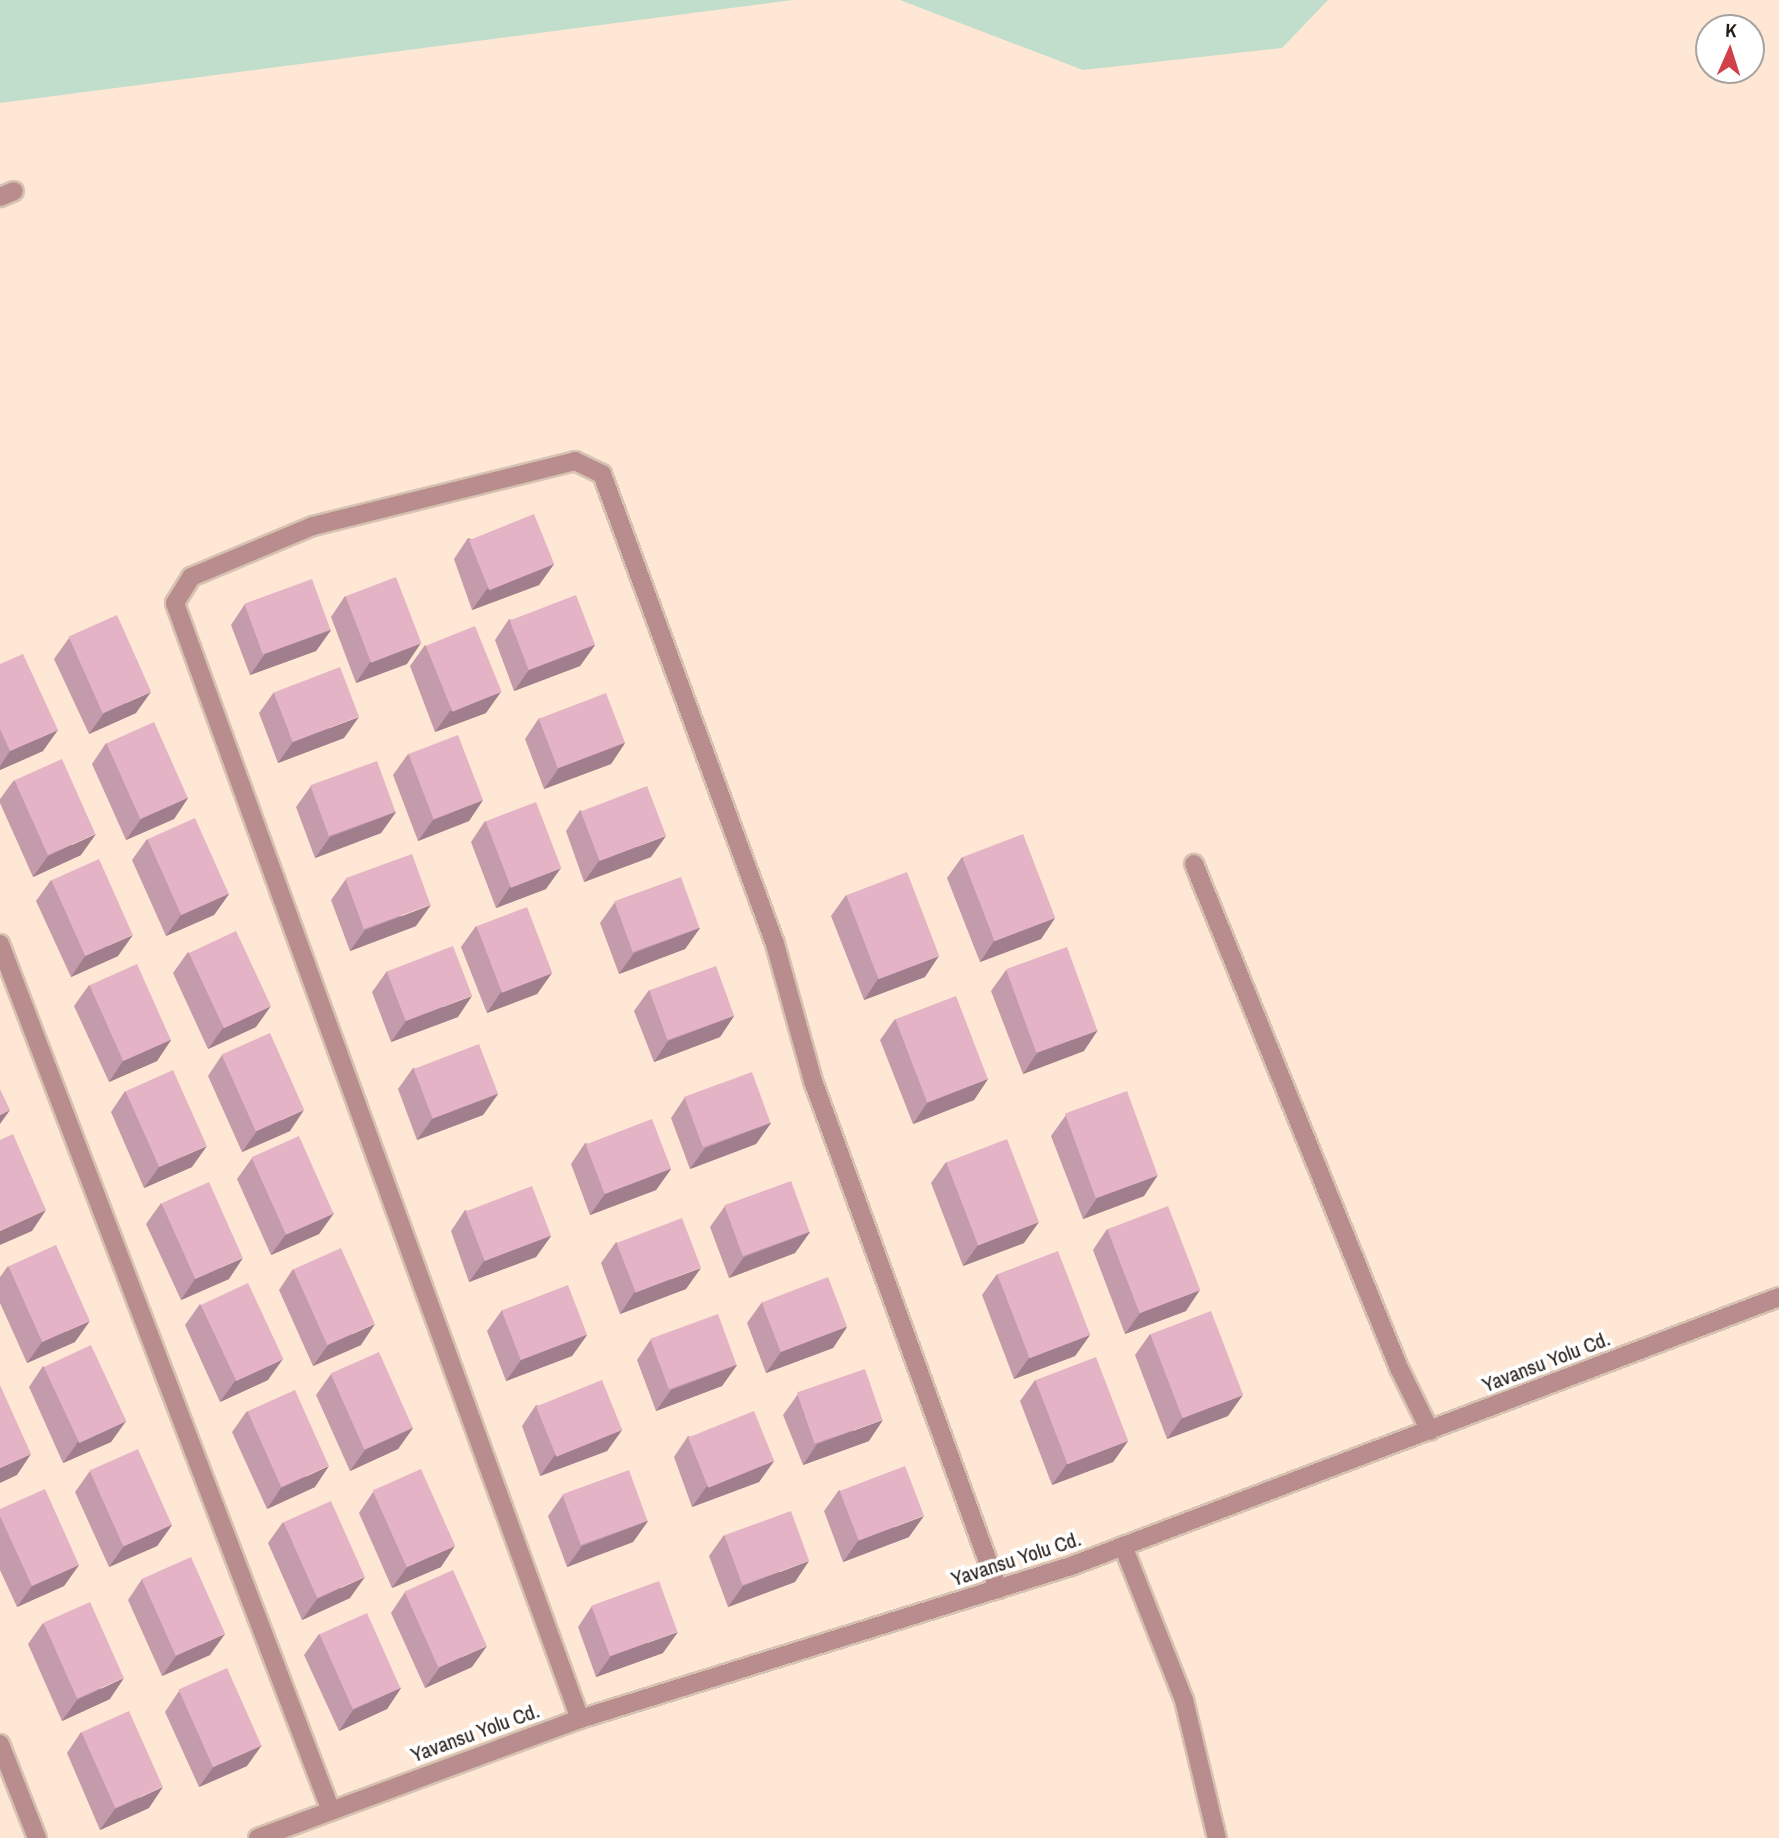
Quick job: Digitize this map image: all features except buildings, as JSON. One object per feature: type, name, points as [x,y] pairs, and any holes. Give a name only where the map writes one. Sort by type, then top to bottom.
[{"type":"street","points":[[580,1719],[175,603],[191,576],[313,526],[575,461],[602,474],[775,944],[813,1081],[998,1589]]},
{"type":"street","points":[[1194,864],[1399,1368],[1430,1431]]},
{"type":"street","points":[[0,944],[331,1811]]},
{"type":"street","name":"Yavansu Yolu Cd.","points":[[258,1838],[580,1719],[998,1589],[1123,1546],[1779,1297]]},
{"type":"street","points":[[1123,1546],[1184,1700],[1217,1838]]},
{"type":"street","points":[[0,1744],[37,1838]]},
{"type":"green space","points":[[0,0],[792,0],[0,103]]},
{"type":"green space","points":[[900,0],[1328,0],[1282,48],[1083,70]]}]
